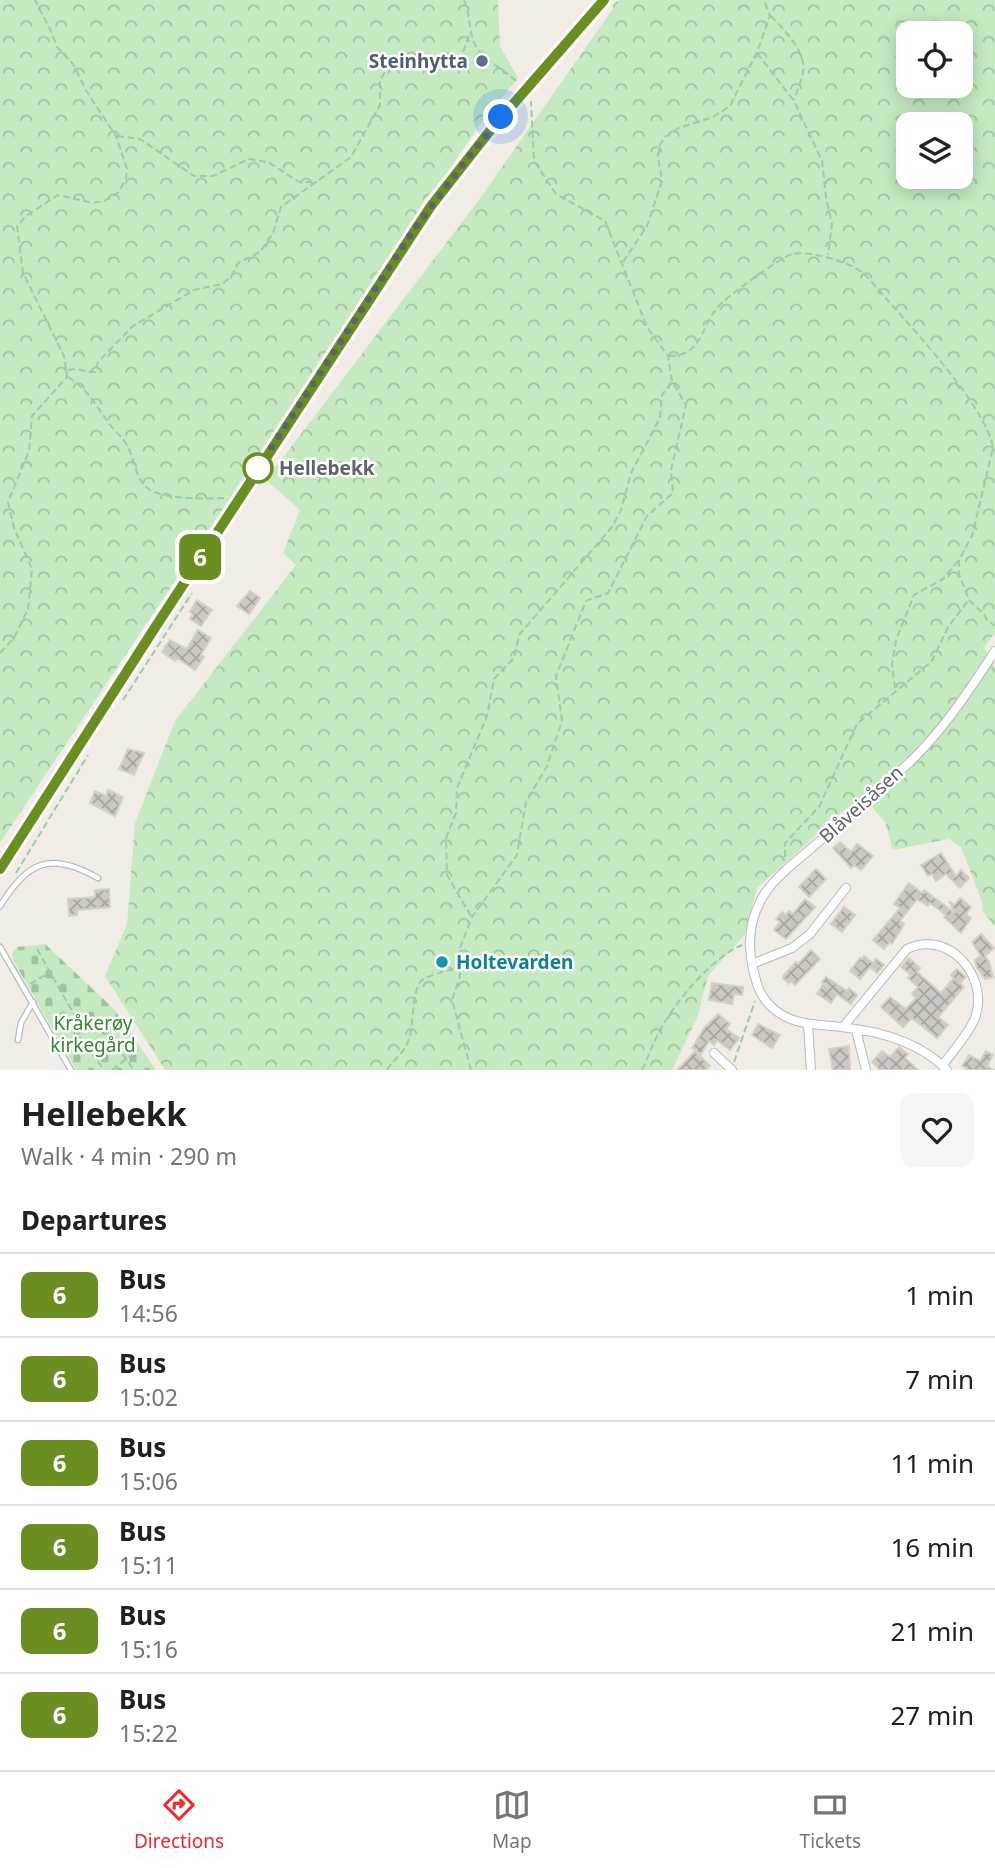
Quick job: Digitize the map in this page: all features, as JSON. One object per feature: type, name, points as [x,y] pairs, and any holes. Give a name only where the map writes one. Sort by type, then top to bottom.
[{"type":"main road","points":[[0,869],[431,206],[525,89],[608,5]]},
{"type":"street","name":"Blåveisåsen","points":[[758,990],[750,945],[751,928],[760,901],[785,871],[896,774],[930,740],[966,695],[995,651]]},
{"type":"street","points":[[752,964],[792,948],[810,934],[846,888]]},
{"type":"street","points":[[758,990],[773,1009],[808,1025],[887,1034],[912,1046],[945,1068],[975,1018],[979,1001],[976,984],[969,967],[954,952],[936,944],[918,943],[907,949],[843,1027]]},
{"type":"street","points":[[808,1025],[811,1070]]},
{"type":"street","points":[[856,1030],[866,1070]]},
{"type":"street","points":[[714,1053],[732,1070]]},
{"type":"lane","points":[[0,906],[19,878],[41,863],[54,863],[87,872],[98,878]]},
{"type":"lane","points":[[0,947],[71,1070]]},
{"type":"lane","points":[[18,1040],[22,1023],[33,1001]]},
{"type":"path","points":[[35,0],[57,47],[73,64],[87,93],[116,136],[125,160],[126,178],[113,197],[93,203],[58,195],[26,216],[17,226],[23,272],[64,356],[67,377]]},
{"type":"path","points":[[464,0],[470,13],[471,31],[478,49],[525,89],[533,105],[534,161],[555,194],[605,221],[647,327],[668,356],[672,381],[686,405],[671,470],[673,493],[647,516],[608,593],[586,601],[556,676],[562,721],[547,766],[526,802],[517,855],[472,917],[460,948],[460,976],[452,1000],[471,1070]]},
{"type":"path","points":[[608,5],[619,0]]},
{"type":"path","points":[[764,0],[770,16],[789,35],[802,62],[804,70],[794,101]]},
{"type":"path","points":[[622,263],[647,226],[662,181],[658,156],[660,145],[665,137],[679,128],[713,117],[730,106],[757,52],[770,16]]},
{"type":"path","points":[[66,371],[75,368],[87,373],[95,372],[98,362],[133,326],[154,311],[194,290],[222,284],[230,277],[238,262],[260,252],[273,233],[281,207],[351,157],[380,105],[380,80],[388,67],[399,61],[438,63],[461,58],[471,31]]},
{"type":"path","points":[[757,52],[794,101],[822,161],[825,197],[832,224],[828,256]]},
{"type":"path","points":[[116,136],[140,139],[194,176],[213,176],[249,159],[268,162],[299,182],[318,182]]},
{"type":"path","points":[[668,356],[683,356],[694,348],[717,307],[743,285],[792,254],[828,256],[862,272],[972,402],[991,438],[993,448],[972,536],[959,560],[943,579],[914,595],[896,640],[892,665],[896,690]]},
{"type":"path","points":[[67,377],[83,386],[113,429],[126,442],[134,466],[150,490],[202,498],[240,496]]},
{"type":"path","points":[[0,653],[14,638],[28,609],[32,569],[14,528],[8,502],[29,452],[32,416],[67,377]]},
{"type":"path","points":[[472,917],[447,876],[446,838],[456,813],[457,788],[487,716],[494,679],[514,658],[519,635],[612,527],[621,510],[631,473],[660,418],[662,395],[672,381]]},
{"type":"path","points":[[959,560],[959,574],[969,600],[995,626]]},
{"type":"path","points":[[119,706],[198,584]]},
{"type":"path","points":[[785,871],[785,843],[819,807],[857,724],[932,660],[948,627],[969,600]]},
{"type":"path","points":[[13,877],[91,750]]},
{"type":"path","points":[[642,1070],[663,1024],[693,986],[733,949],[750,945]]},
{"type":"path","points":[[37,949],[83,1031]]},
{"type":"path","points":[[387,1070],[403,1053],[409,1040],[416,990],[421,981],[460,966]]},
{"type":"path","points":[[24,987],[50,973]]},
{"type":"path","points":[[732,1070],[758,990]]},
{"type":"path","points":[[58,1049],[98,1020],[134,1070]]},
{"type":"path","points":[[79,1035],[104,1070]]},
{"type":"path","points":[[112,1070],[138,1050]]},
{"type":"green space","points":[[0,0],[498,0],[500,46],[518,78],[480,124],[0,843]]},
{"type":"green space","points":[[619,0],[995,0],[995,633],[984,647],[995,667],[995,927],[983,912],[982,902],[961,847],[949,839],[893,850],[885,822],[873,808],[847,808],[757,888],[745,934],[708,976],[698,1016],[672,1070],[165,1070],[105,976],[127,924],[135,823],[175,721],[296,565],[283,553],[300,510],[266,480],[478,201]]},
{"type":"green space","name":"Kråkerøy kirkegård","points":[[45,944],[114,1009],[156,1070],[76,1070],[13,960],[12,953],[17,947]]},
{"type":"building","points":[[250,591],[260,598],[249,614],[237,606]]},
{"type":"building","points":[[197,600],[212,610],[201,626],[190,619],[193,614],[190,612]]},
{"type":"building","points":[[198,630],[211,638],[201,655],[204,657],[195,670],[162,652],[170,640],[187,649]]},
{"type":"building","points":[[128,749],[144,753],[134,775],[119,769]]},
{"type":"building","points":[[108,790],[123,797],[115,816],[90,803],[95,791],[106,796]]},
{"type":"building","points":[[840,842],[851,852],[857,844],[873,856],[861,870],[854,865],[851,868],[833,848]]},
{"type":"building","points":[[941,853],[956,876],[961,870],[969,878],[960,888],[946,874],[936,881],[932,874],[928,876],[921,865]]},
{"type":"building","points":[[816,869],[826,879],[809,897],[799,887]]},
{"type":"building","points":[[909,883],[922,893],[924,890],[955,913],[949,901],[954,905],[960,898],[971,907],[966,914],[971,918],[961,933],[944,917],[946,915],[930,903],[928,906],[917,899],[900,921],[904,924],[892,944],[890,942],[884,949],[873,940],[900,908],[894,904]]},
{"type":"building","points":[[109,889],[110,907],[77,910],[77,915],[69,916],[68,899],[95,897],[95,890]]},
{"type":"building","points":[[805,899],[815,907],[786,939],[774,930],[780,922],[776,919],[782,912],[786,915],[789,911],[793,914]]},
{"type":"building","points":[[844,907],[855,915],[842,932],[831,924]]},
{"type":"building","points":[[981,934],[994,948],[985,956],[993,977],[985,979],[977,968],[975,960],[981,956],[972,942]]},
{"type":"building","points":[[811,950],[820,959],[795,985],[791,981],[789,984],[783,978],[784,975]]},
{"type":"building","points":[[864,956],[873,963],[876,959],[884,965],[877,973],[870,967],[860,979],[850,971]]},
{"type":"building","points":[[909,958],[920,968],[917,972],[941,993],[954,978],[951,975],[957,969],[966,977],[960,983],[964,987],[938,1017],[948,1025],[937,1038],[912,1018],[903,1027],[881,1007],[890,997],[906,1009],[916,998],[912,994],[918,987],[908,978],[911,975],[901,967]]},
{"type":"building","points":[[826,977],[857,995],[851,1004],[837,994],[831,1003],[817,994],[823,984],[828,987],[822,982]]},
{"type":"building","points":[[712,983],[743,987],[742,995],[734,994],[732,1004],[709,1000]]},
{"type":"building","points":[[718,1014],[730,1024],[726,1029],[739,1038],[730,1050],[717,1040],[714,1045],[709,1041],[701,1054],[692,1048],[705,1027]]},
{"type":"building","points":[[758,1024],[780,1035],[772,1048],[752,1035]]},
{"type":"building","points":[[849,1046],[850,1069],[833,1070],[829,1049]]},
{"type":"building","points":[[899,1047],[908,1054],[905,1058],[918,1070],[880,1070],[872,1062],[882,1051],[890,1057]]},
{"type":"building","points":[[695,1051],[710,1066],[705,1070],[677,1070]]},
{"type":"building","points":[[986,1051],[993,1055],[987,1066],[994,1070],[969,1070],[962,1066],[969,1055],[980,1061]]},
{"type":"bus line","name":"6","points":[[0,869],[431,206],[525,89],[604,0]]},
{"type":"place","name":"Steinhytta","points":[[482,61]]},
{"type":"place","name":"Hellebekk","points":[[258,468]]},
{"type":"place","name":"Holtevarden","points":[[442,962]]},
{"type":"route","points":[[258,468],[415,228],[501,117]]}]
